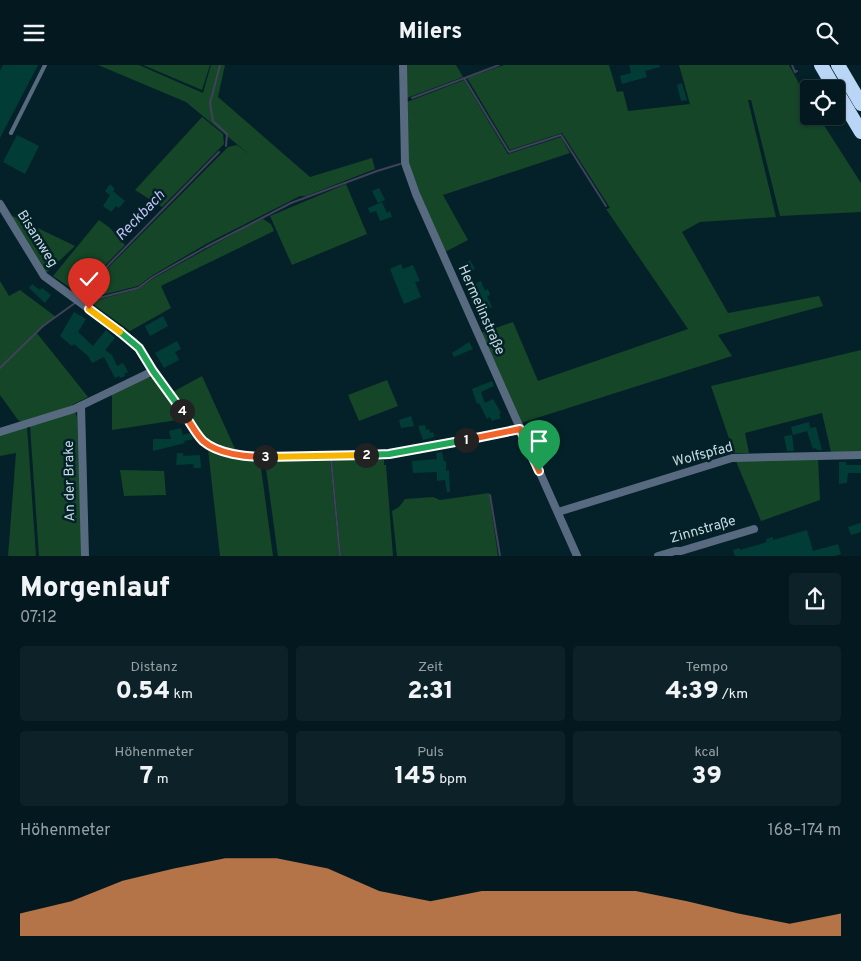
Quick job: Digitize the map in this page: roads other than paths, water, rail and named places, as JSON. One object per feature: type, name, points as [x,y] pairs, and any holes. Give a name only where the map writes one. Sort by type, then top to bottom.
[{"type":"highway","points":[[822,65],[831,80]]},
{"type":"highway","points":[[838,65],[861,104]]},
{"type":"highway","points":[[845,104],[861,132]]},
{"type":"street","name":"Hermelinstraße","points":[[403,65],[404,163],[416,194],[577,556]]},
{"type":"street","name":"Bisamweg","points":[[0,204],[44,276],[134,342],[204,441],[218,449],[262,457],[389,454],[520,429]]},
{"type":"street","points":[[0,432],[81,405],[153,371]]},
{"type":"street","name":"An der Brake","points":[[81,405],[85,556]]},
{"type":"street","name":"Wolfspfad","points":[[558,512],[736,457],[861,455]]},
{"type":"street","name":"Zinnstraße","points":[[658,556],[754,529]]},
{"type":"lane","points":[[11,133],[45,65]]},
{"type":"waterway","name":"Reckbach","points":[[220,65],[210,103],[213,121],[227,134],[226,146]]},
{"type":"waterway","points":[[412,98],[499,65]]},
{"type":"waterway","points":[[792,65],[795,72],[797,71]]},
{"type":"waterway","points":[[464,78],[509,152],[561,135],[606,206]]},
{"type":"waterway","points":[[219,152],[79,295],[87,301],[138,288],[153,277],[206,247],[291,203],[400,164]]},
{"type":"waterway","name":"Reckbach","points":[[0,368],[43,326],[75,303]]},
{"type":"waterway","points":[[331,459],[340,556]]},
{"type":"waterway","points":[[490,495],[500,556]]}]
